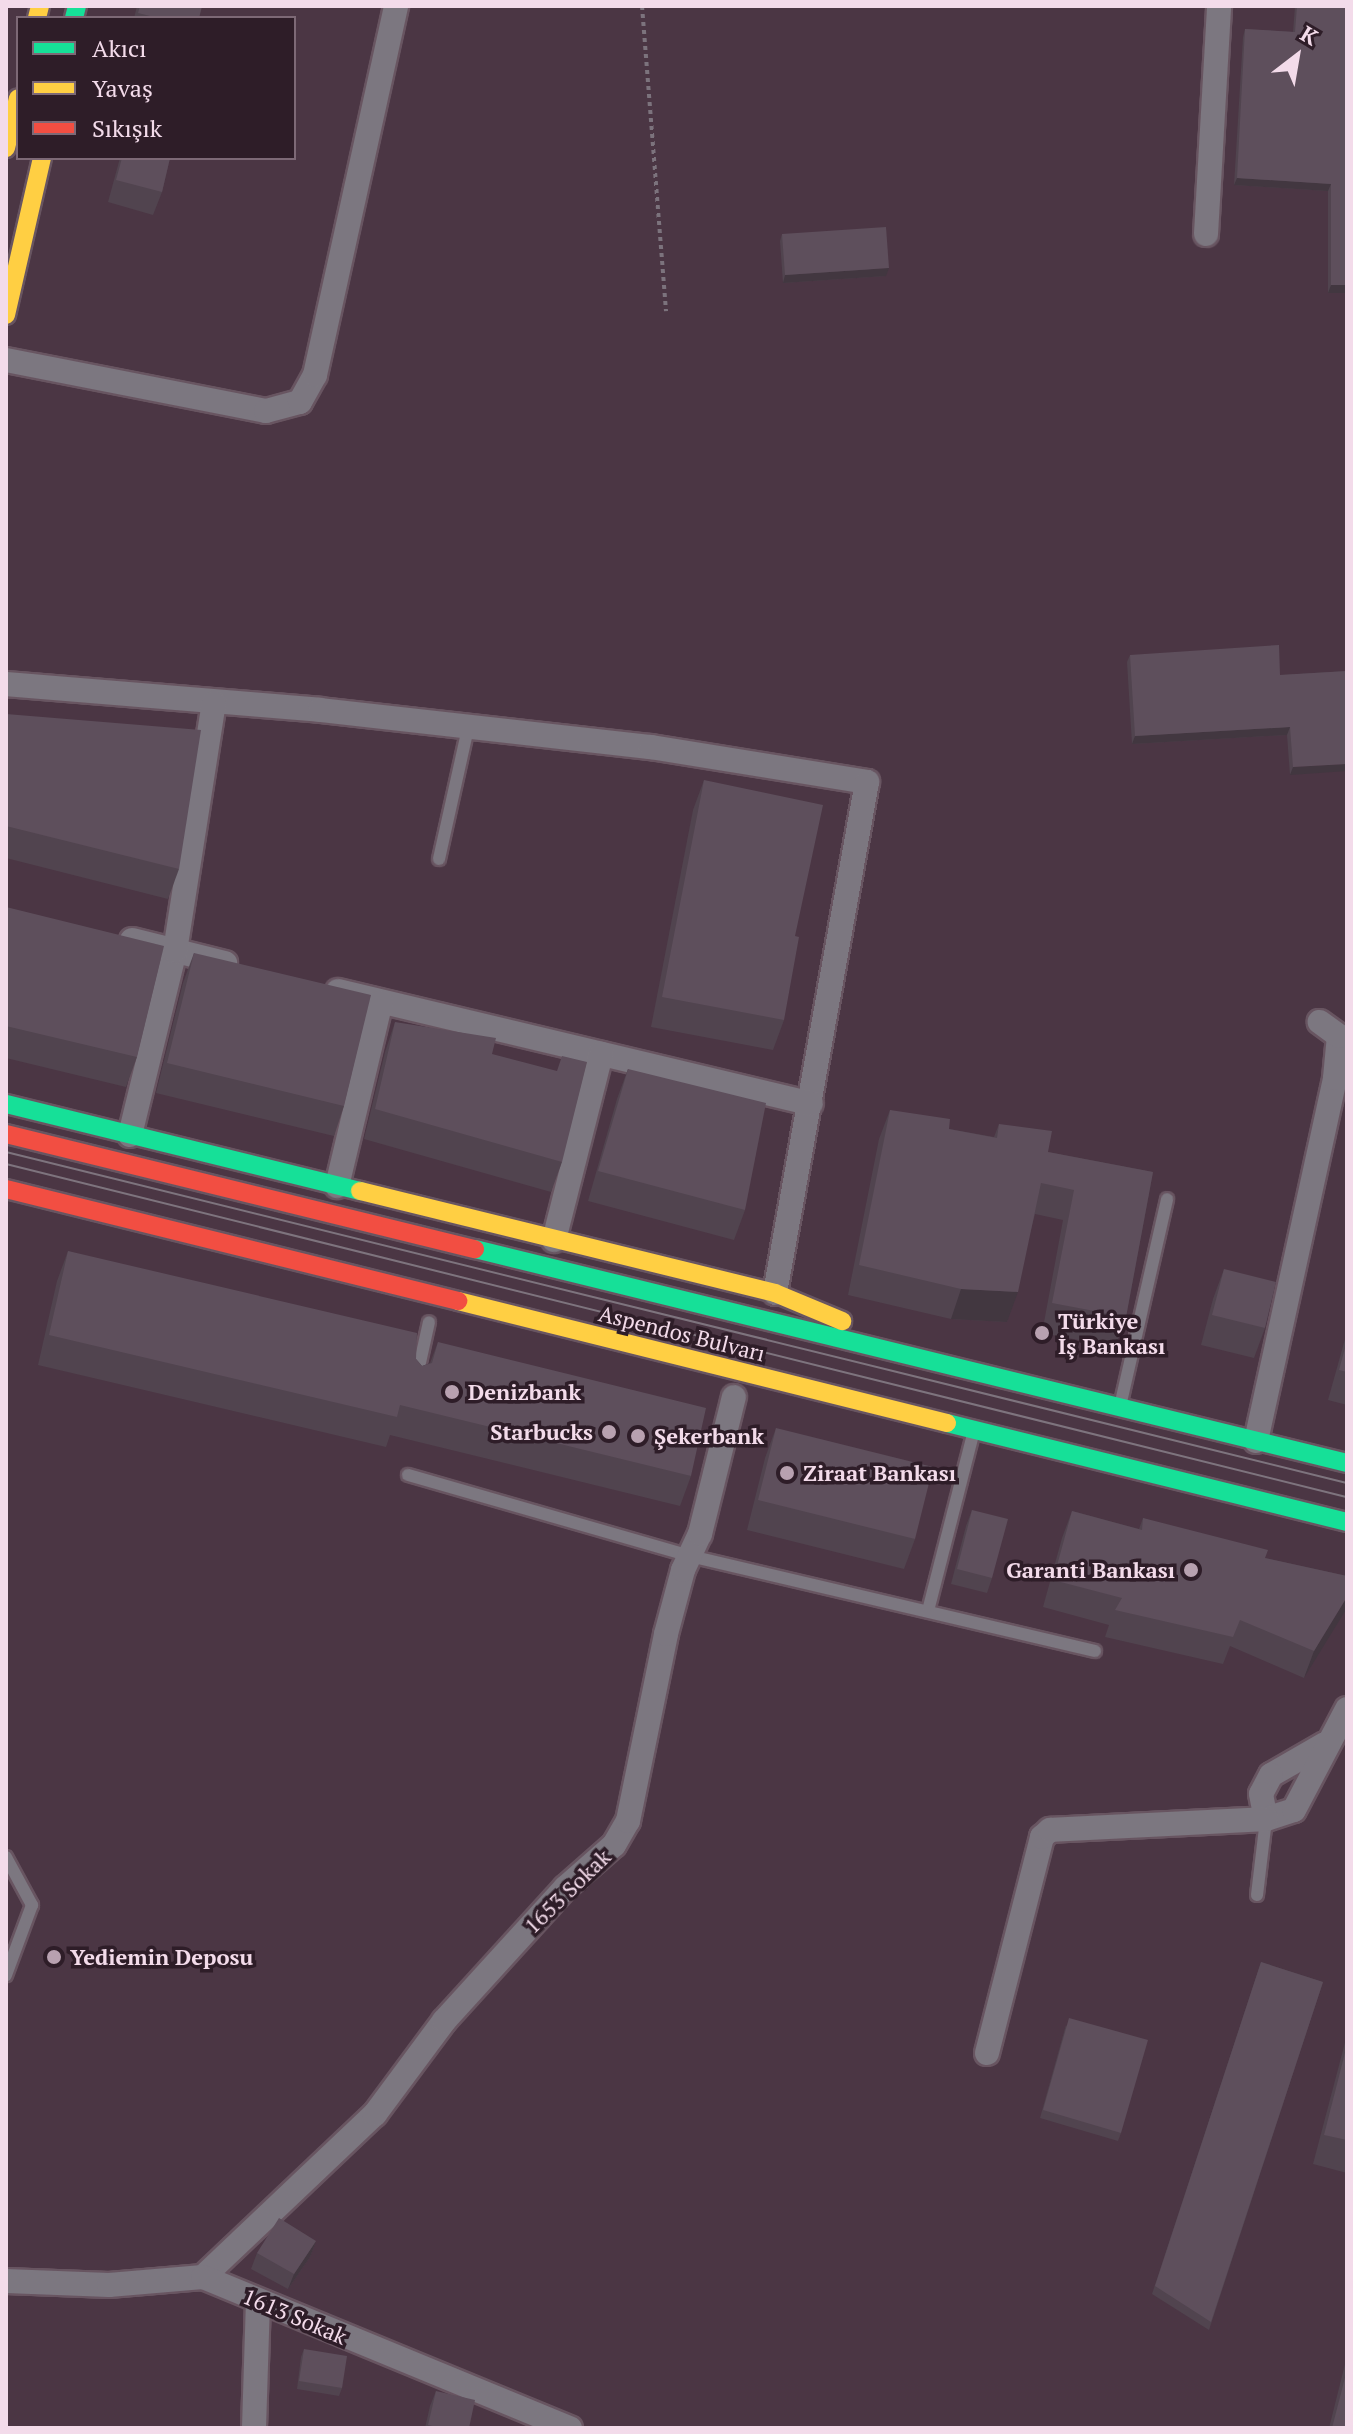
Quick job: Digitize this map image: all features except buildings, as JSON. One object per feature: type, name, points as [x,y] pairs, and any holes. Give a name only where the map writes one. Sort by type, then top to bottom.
[{"type":"main road","points":[[6,148],[16,106]]},
{"type":"main road","points":[[6,315],[42,160]]},
{"type":"main road","points":[[6,1104],[775,1293],[947,1365]]},
{"type":"main road","name":"Aspendos Bulvarı","points":[[6,1134],[1347,1463]]},
{"type":"main road","name":"Aspendos Bulvarı","points":[[6,1189],[1347,1522]]},
{"type":"main road","points":[[778,1403],[942,1423]]},
{"type":"street","points":[[6,360],[266,411],[300,402],[315,375],[396,6]]},
{"type":"street","points":[[1206,234],[1219,6]]},
{"type":"street","points":[[6,684],[651,747],[867,782],[775,1293]]},
{"type":"street","points":[[130,1135],[175,951],[214,703]]},
{"type":"street","points":[[113,936],[248,969]]},
{"type":"street","points":[[308,984],[811,1104]]},
{"type":"street","points":[[337,1186],[381,1002]]},
{"type":"street","points":[[1256,1441],[1335,1078],[1339,1036],[1320,1022]]},
{"type":"street","points":[[554,1240],[601,1054]]},
{"type":"street","name":"1653 Sokak","points":[[203,2277],[375,2114],[444,2021],[565,1888],[614,1845],[628,1821],[666,1634],[700,1534],[733,1397]]},
{"type":"street","points":[[987,2053],[1042,1837],[1050,1830],[1266,1819],[1294,1810],[1325,1744],[1347,1709]]},
{"type":"street","points":[[1266,1819],[1261,1794],[1271,1775],[1325,1744]]},
{"type":"street","name":"1613 Sokak","points":[[6,2281],[109,2285],[203,2277],[570,2428]]},
{"type":"street","points":[[254,2428],[258,2301]]},
{"type":"lane","points":[[439,859],[468,728]]},
{"type":"lane","points":[[1120,1407],[1167,1199]]},
{"type":"lane","points":[[414,1387],[429,1322]]},
{"type":"lane","points":[[928,1611],[974,1431]]},
{"type":"lane","points":[[408,1475],[690,1556],[1095,1651]]},
{"type":"lane","points":[[1257,1895],[1266,1819]]},
{"type":"lane","points":[[6,1857],[32,1905],[6,1975]]},
{"type":"path","points":[[642,6],[666,311]]},
{"type":"tram line","points":[[6,1152],[1347,1483]]},
{"type":"tram line","points":[[6,1164],[1347,1497]]},
{"type":"traffic: fast","points":[[74,16],[77,6]]},
{"type":"traffic: fast","points":[[6,1104],[360,1191]]},
{"type":"traffic: fast","points":[[475,1249],[1347,1463]]},
{"type":"traffic: fast","points":[[947,1423],[1347,1522]]},
{"type":"traffic: slow","points":[[38,16],[40,6]]},
{"type":"traffic: slow","points":[[6,148],[16,106]]},
{"type":"traffic: slow","points":[[6,315],[42,160]]},
{"type":"traffic: slow","points":[[360,1191],[775,1293],[842,1321]]},
{"type":"traffic: slow","points":[[458,1301],[947,1423]]},
{"type":"traffic: jam","points":[[6,1134],[475,1249]]},
{"type":"traffic: jam","points":[[6,1189],[458,1301]]},
{"type":"place","name":"Türkiye İş Bankası","points":[[1042,1333]]},
{"type":"place","name":"Denizbank","points":[[452,1392]]},
{"type":"place","name":"Starbucks","points":[[609,1432]]},
{"type":"place","name":"Şekerbank","points":[[638,1436]]},
{"type":"place","name":"Ziraat Bankası","points":[[787,1473]]},
{"type":"place","name":"Garanti Bankası","points":[[1191,1570]]},
{"type":"place","name":"Yediemin Deposu","points":[[54,1957]]}]
